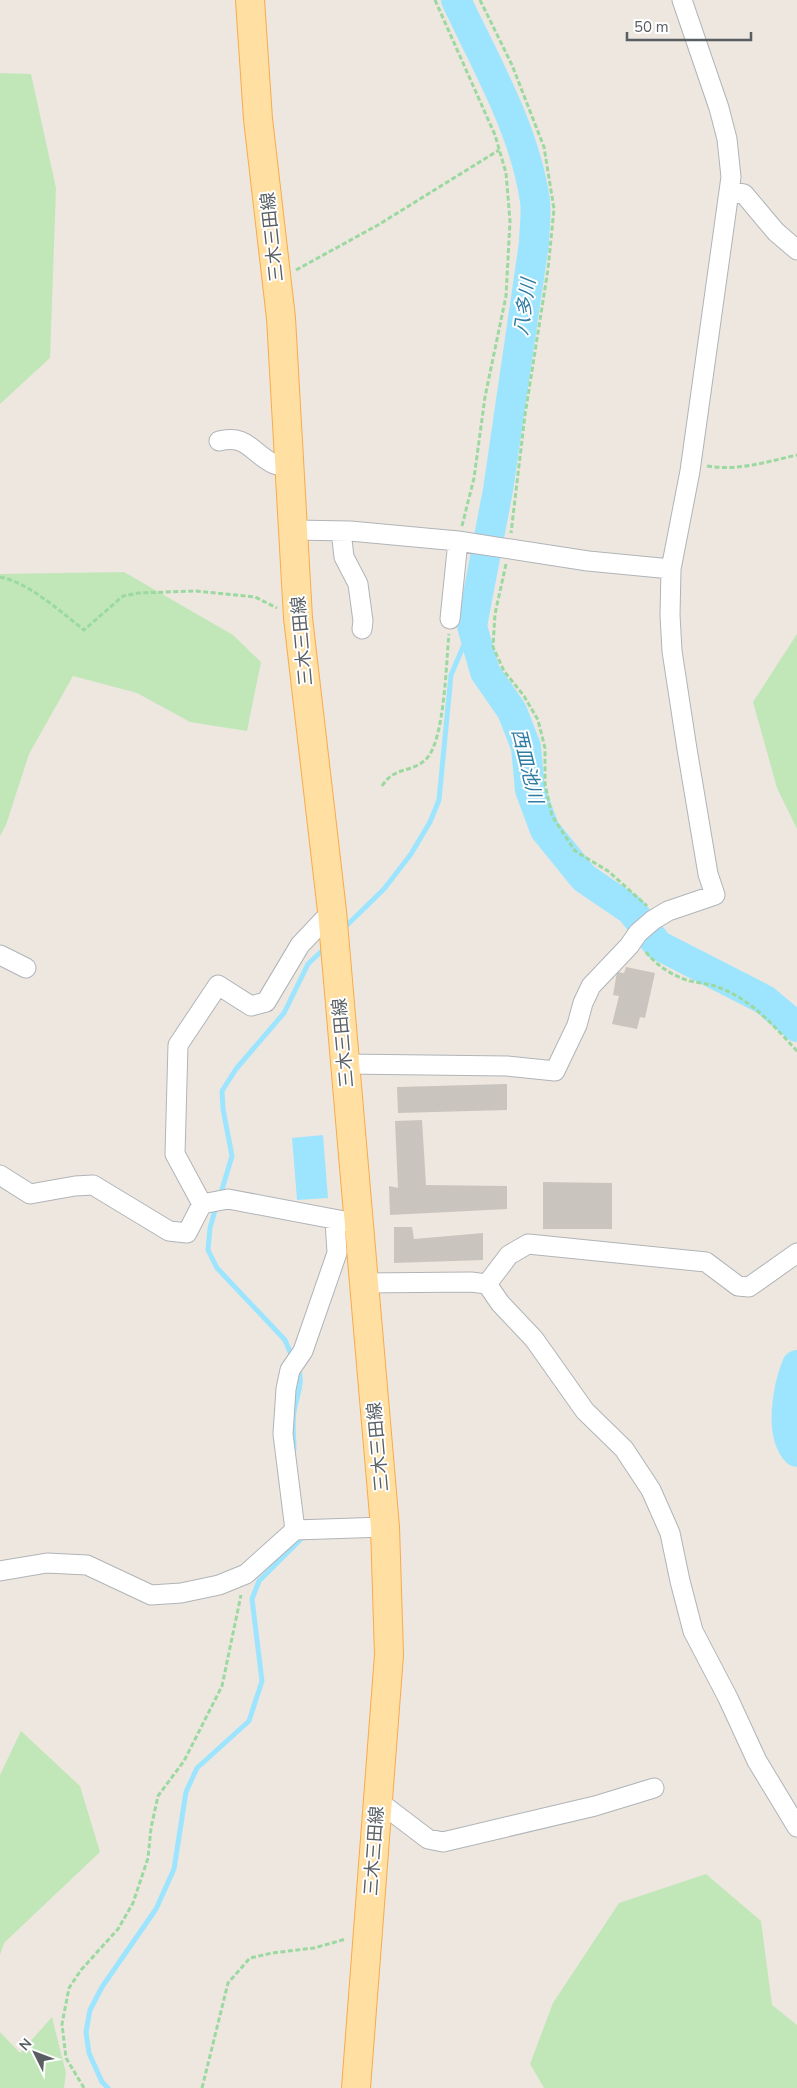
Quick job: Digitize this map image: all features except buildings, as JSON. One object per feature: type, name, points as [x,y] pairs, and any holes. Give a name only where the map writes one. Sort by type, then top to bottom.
[{"type":"main road","name":"三木三田線","points":[[250,0],[258,120],[281,318],[298,618],[333,926],[345,1064],[348,1222],[364,1283],[384,1527],[389,1655],[356,2088]]},
{"type":"street","points":[[345,1064],[507,1066],[554,1072],[577,1025],[583,1003],[591,986],[636,935],[655,919],[715,895],[708,874],[672,651],[670,616],[671,569],[691,463],[731,177],[727,140],[720,108],[682,0]]},
{"type":"street","points":[[730,191],[744,194],[776,232],[797,250]]},
{"type":"street","points":[[219,441],[231,438],[242,441],[276,465],[290,467]]},
{"type":"street","points":[[293,530],[341,531],[463,542],[588,561],[671,569]]},
{"type":"street","points":[[341,531],[344,558],[358,584],[363,621],[362,629]]},
{"type":"street","points":[[450,619],[463,542]]},
{"type":"street","points":[[202,1204],[175,1154],[178,1045],[218,984],[251,1006],[266,1002],[300,945],[333,926]]},
{"type":"street","points":[[0,955],[26,968]]},
{"type":"street","points":[[0,1175],[30,1194],[93,1185],[169,1231],[187,1233],[202,1204]]},
{"type":"street","points":[[202,1204],[228,1199],[348,1222],[303,1351],[290,1370],[286,1389],[283,1434],[295,1530]]},
{"type":"street","points":[[487,1284],[509,1256],[528,1244],[706,1262],[738,1286],[750,1287],[797,1252]]},
{"type":"street","points":[[364,1283],[471,1282],[487,1284],[500,1303],[534,1339],[585,1411],[624,1449],[651,1490],[670,1533],[693,1631],[728,1698],[757,1761],[797,1827]]},
{"type":"street","points":[[0,1571],[48,1563],[87,1565],[151,1594],[181,1593],[219,1585],[246,1574],[295,1530],[384,1527]]},
{"type":"street","points":[[378,1801],[428,1839],[443,1842],[596,1806],[654,1788]]},
{"type":"path","points":[[435,0],[495,135],[506,173],[510,222],[506,296],[485,397],[463,542]]},
{"type":"path","points":[[480,0],[512,65],[544,147],[554,209],[548,268],[495,614],[493,647],[504,671],[524,696],[538,720],[545,748],[545,784],[552,816],[575,851],[608,871],[641,899],[655,919]]},
{"type":"path","points":[[276,276],[297,269],[378,224],[499,150]]},
{"type":"path","points":[[691,463],[726,469],[760,464],[797,455]]},
{"type":"path","points":[[0,577],[10,579],[44,600],[84,630],[123,596],[138,593],[196,590],[255,598],[298,618]]},
{"type":"path","points":[[382,786],[394,773],[424,762],[431,754],[440,729],[450,619]]},
{"type":"path","points":[[636,935],[653,960],[668,972],[688,980],[719,988],[740,998],[758,1011],[797,1051]]},
{"type":"path","points":[[84,2088],[66,2058],[62,2024],[69,1988],[118,1929],[133,1903],[148,1858],[151,1828],[158,1796],[184,1761],[222,1686],[229,1645],[246,1574]]},
{"type":"path","points":[[202,2088],[228,1983],[250,1958],[272,1953],[314,1948],[368,1932]]},
{"type":"green space","points":[[0,73],[31,74],[56,188],[50,358],[0,404]]},
{"type":"green space","points":[[124,572],[233,635],[261,662],[247,731],[190,722],[137,693],[73,676],[29,754],[6,825],[0,836],[0,574]]},
{"type":"green space","points":[[797,634],[797,829],[777,788],[753,702]]},
{"type":"green space","points":[[21,1731],[80,1786],[100,1852],[4,1943],[0,1955],[0,1775]]},
{"type":"green space","points":[[706,1874],[761,1921],[772,2005],[797,2025],[797,2088],[544,2088],[530,2064],[553,2003],[619,1903]]},
{"type":"green space","points":[[52,2017],[66,2073],[64,2088],[0,2088],[0,2032],[20,2053]]},
{"type":"water","points":[[323,1135],[328,1198],[297,1200],[292,1138]]},
{"type":"waterway","name":"八多川","points":[[456,0],[514,123],[530,175],[536,206],[534,243],[498,490],[472,626],[485,672],[512,711],[526,747],[530,790],[545,830],[584,878],[631,910],[658,945],[765,1000],[797,1027]]},
{"type":"waterway","points":[[342,930],[384,889],[411,854],[430,822],[439,800],[451,675],[472,626]]},
{"type":"waterway","points":[[220,1196],[232,1156],[223,1109],[222,1091],[236,1069],[284,1013],[308,964],[326,947]]},
{"type":"waterway","points":[[216,1207],[210,1228],[208,1250],[217,1268],[285,1340],[293,1359]]},
{"type":"waterway","name":"西皿池川","points":[[797,1365],[788,1397],[787,1410],[788,1434],[791,1444],[797,1452]]},
{"type":"waterway","points":[[294,1449],[293,1417],[299,1390],[300,1374],[298,1369]]},
{"type":"waterway","points":[[108,2088],[102,2082],[89,2053],[86,2032],[90,2010],[102,1987],[156,1909],[174,1869],[186,1792],[197,1768],[249,1721],[262,1681],[252,1599],[259,1581],[302,1538],[302,1534]]}]
